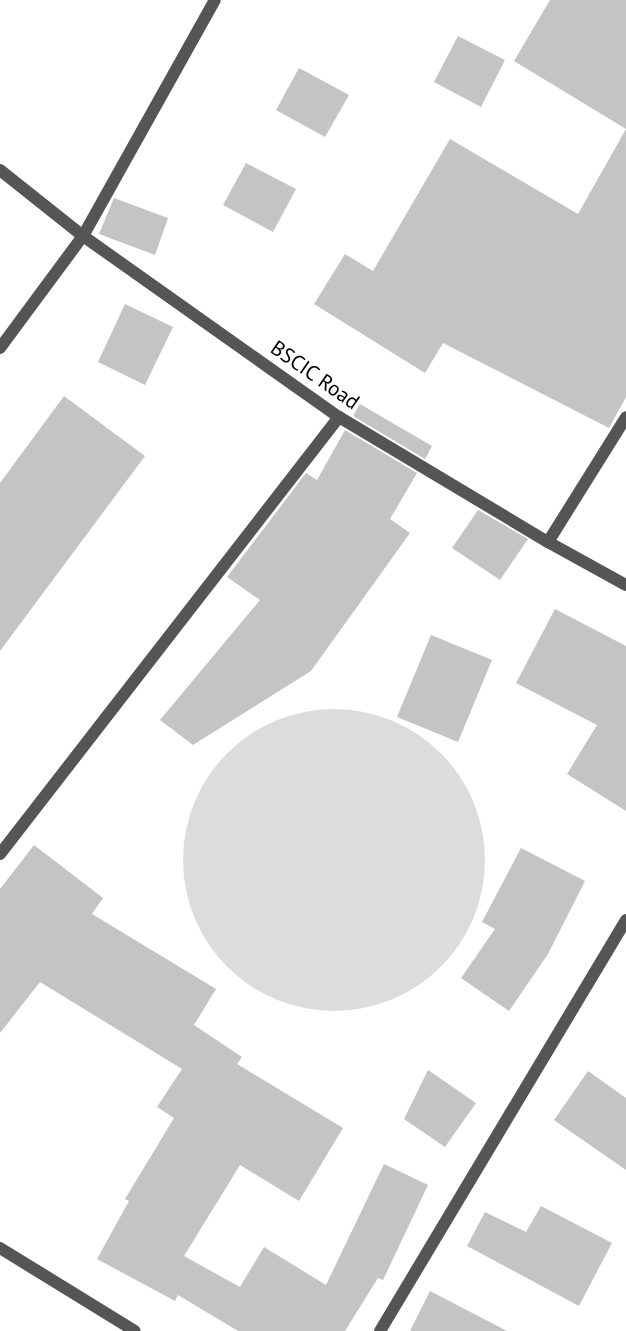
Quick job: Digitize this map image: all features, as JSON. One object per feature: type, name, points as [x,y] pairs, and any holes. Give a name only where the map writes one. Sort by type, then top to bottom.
[{"type":"street","points":[[0,348],[83,236],[215,0]]},
{"type":"street","name":"BSCIC Road","points":[[0,170],[83,236],[339,417],[548,542],[626,585]]},
{"type":"street","points":[[0,854],[339,417]]},
{"type":"street","points":[[548,542],[626,417]]},
{"type":"street","points":[[380,1331],[626,920]]},
{"type":"street","points":[[0,1248],[135,1331]]},
{"type":"shaded area","points":[[334,709],[363,712],[405,727],[430,744],[450,764],[473,802],[482,831],[485,860],[482,889],[467,931],[450,956],[430,976],[392,999],[363,1008],[334,1011],[305,1008],[263,993],[238,976],[218,956],[195,918],[186,889],[183,860],[186,831],[201,789],[218,764],[238,744],[276,721],[305,712]]},
{"type":"building","points":[[550,0],[626,0],[626,129],[514,61]]},
{"type":"building","points":[[458,36],[505,60],[481,107],[434,82]]},
{"type":"building","points":[[299,68],[349,95],[325,137],[276,110]]},
{"type":"building","points":[[626,129],[626,397],[609,428],[443,343],[425,373],[314,304],[345,254],[373,271],[450,139],[578,214]]},
{"type":"building","points":[[246,163],[296,189],[273,232],[223,205]]},
{"type":"building","points":[[114,198],[168,218],[155,255],[99,234]]},
{"type":"building","points":[[125,304],[173,327],[145,385],[98,362]]},
{"type":"building","points":[[64,396],[145,456],[0,651],[0,483]]},
{"type":"building","points":[[360,404],[432,446],[425,459],[353,416]]},
{"type":"building","points":[[345,430],[417,473],[390,519],[410,533],[311,671],[193,745],[160,720],[260,600],[227,577],[306,473],[317,480]]},
{"type":"building","points":[[478,510],[528,539],[500,580],[452,548]]},
{"type":"building","points":[[555,609],[626,646],[626,811],[567,774],[597,725],[516,683]]},
{"type":"building","points":[[431,635],[492,660],[458,742],[397,717]]},
{"type":"building","points":[[34,845],[103,898],[92,914],[216,989],[194,1025],[242,1057],[237,1064],[343,1128],[299,1201],[240,1165],[184,1256],[240,1287],[264,1247],[326,1285],[384,1164],[428,1185],[383,1280],[378,1278],[345,1331],[238,1331],[178,1295],[175,1301],[97,1259],[129,1201],[125,1199],[174,1118],[157,1107],[182,1069],[40,982],[0,1033],[0,889]]},
{"type":"building","points":[[521,848],[585,881],[548,954],[509,1011],[461,978],[495,929],[482,922]]},
{"type":"building","points":[[428,1070],[476,1103],[445,1147],[404,1119]]},
{"type":"building","points":[[588,1071],[626,1098],[626,1170],[554,1120]]},
{"type":"building","points":[[541,1206],[612,1243],[579,1306],[467,1246],[485,1212],[526,1232]]},
{"type":"building","points":[[430,1291],[507,1331],[410,1331]]}]
